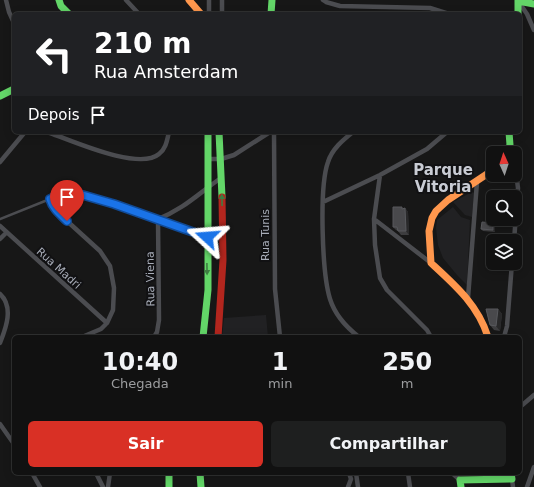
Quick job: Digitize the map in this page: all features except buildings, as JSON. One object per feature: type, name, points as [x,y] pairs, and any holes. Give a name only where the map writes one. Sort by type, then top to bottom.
[{"type":"street","points":[[6,0],[12,19]]},
{"type":"street","points":[[59,0],[61,6],[67,12]]},
{"type":"street","points":[[126,0],[137,12]]},
{"type":"street","points":[[189,0],[199,12]]},
{"type":"street","points":[[208,12],[209,0]]},
{"type":"street","points":[[222,0],[222,12]]},
{"type":"street","points":[[271,12],[272,0]]},
{"type":"street","points":[[323,0],[340,6],[430,8],[443,12]]},
{"type":"street","points":[[518,1],[534,4]]},
{"type":"street","points":[[518,1],[518,12]]},
{"type":"street","points":[[518,1],[528,14],[534,30]]},
{"type":"street","points":[[1,93],[12,90]]},
{"type":"street","points":[[0,162],[23,134]]},
{"type":"street","points":[[53,134],[119,157],[140,160],[152,159],[160,154],[166,145],[169,134]]},
{"type":"street","points":[[203,335],[208,290],[208,134]]},
{"type":"street","points":[[218,335],[222,284],[220,134]]},
{"type":"street","points":[[208,159],[221,159],[234,155],[267,134]]},
{"type":"street","name":"Rua Tunis","points":[[274,134],[275,289],[280,335]]},
{"type":"street","points":[[350,134],[340,142],[328,160],[324,176],[323,239],[326,279],[330,298],[334,309],[343,323],[357,335]]},
{"type":"street","points":[[323,202],[380,175],[427,149],[445,134]]},
{"type":"street","points":[[509,134],[510,145]]},
{"type":"street","points":[[380,175],[374,219],[375,245],[380,278],[387,290],[427,330],[430,335]]},
{"type":"street","points":[[431,263],[430,227],[436,210],[449,198],[486,175]]},
{"type":"street","points":[[158,220],[172,214],[192,201],[221,178]]},
{"type":"street","points":[[468,298],[477,182]]},
{"type":"street","points":[[515,234],[517,182]]},
{"type":"street","points":[[87,335],[101,329],[107,323],[113,310],[114,288],[110,266],[100,251],[56,211],[50,199],[64,192],[76,192],[207,237]]},
{"type":"street","points":[[374,219],[431,263],[468,298],[481,317],[487,335]]},
{"type":"street","name":"Rua Viena","points":[[155,335],[159,320],[158,220]]},
{"type":"street","name":"Rua Madri","points":[[0,226],[107,323]]},
{"type":"street","points":[[0,239],[6,232]]},
{"type":"street","points":[[505,335],[507,326],[511,270]]},
{"type":"street","points":[[0,294],[7,304],[5,330],[0,343]]},
{"type":"street","points":[[522,405],[534,395]]},
{"type":"street","points":[[0,424],[12,441]]},
{"type":"street","points":[[527,487],[534,467]]},
{"type":"street","points":[[33,475],[40,487]]},
{"type":"street","points":[[97,475],[103,487]]},
{"type":"street","points":[[108,487],[110,475]]},
{"type":"street","points":[[169,475],[169,487]]},
{"type":"street","points":[[200,475],[201,487]]},
{"type":"street","points":[[348,487],[351,479],[350,475]]},
{"type":"street","points":[[356,475],[358,487]]},
{"type":"street","points":[[408,475],[410,487]]},
{"type":"street","points":[[460,480],[511,476],[513,487]]},
{"type":"lane","points":[[0,219],[50,199]]},
{"type":"shaded area","points":[[472,192],[474,193],[472,217],[465,215],[453,202]]},
{"type":"shaded area","points":[[453,207],[461,217],[470,220],[467,285],[443,258],[438,245],[436,228],[437,220]]},
{"type":"shaded area","points":[[266,315],[268,335],[222,335],[224,318]]},
{"type":"traffic: fast","points":[[59,0],[61,6],[67,12]]},
{"type":"traffic: fast","points":[[271,12],[272,0]]},
{"type":"traffic: fast","points":[[518,0],[518,12]]},
{"type":"traffic: fast","points":[[518,1],[534,4]]},
{"type":"traffic: fast","points":[[0,96],[12,90]]},
{"type":"traffic: fast","points":[[203,335],[208,290],[208,134]]},
{"type":"traffic: fast","points":[[219,134],[222,197]]},
{"type":"traffic: fast","points":[[509,134],[510,146]]},
{"type":"traffic: fast","points":[[169,475],[169,487]]},
{"type":"traffic: fast","points":[[200,475],[201,487]]},
{"type":"traffic: fast","points":[[461,487],[460,480],[512,479],[511,475]]},
{"type":"traffic: slow","points":[[189,0],[199,12]]},
{"type":"traffic: slow","points":[[486,175],[448,200],[436,211],[432,218],[429,231],[431,263],[465,296],[478,315],[487,335]]},
{"type":"traffic: jam","points":[[218,335],[223,260],[222,197]]},
{"type":"district","name":"Parque Vitoria","points":[[443,178]]},
{"type":"route","points":[[67,221],[56,211],[50,199],[69,191],[114,204],[207,237]]}]
